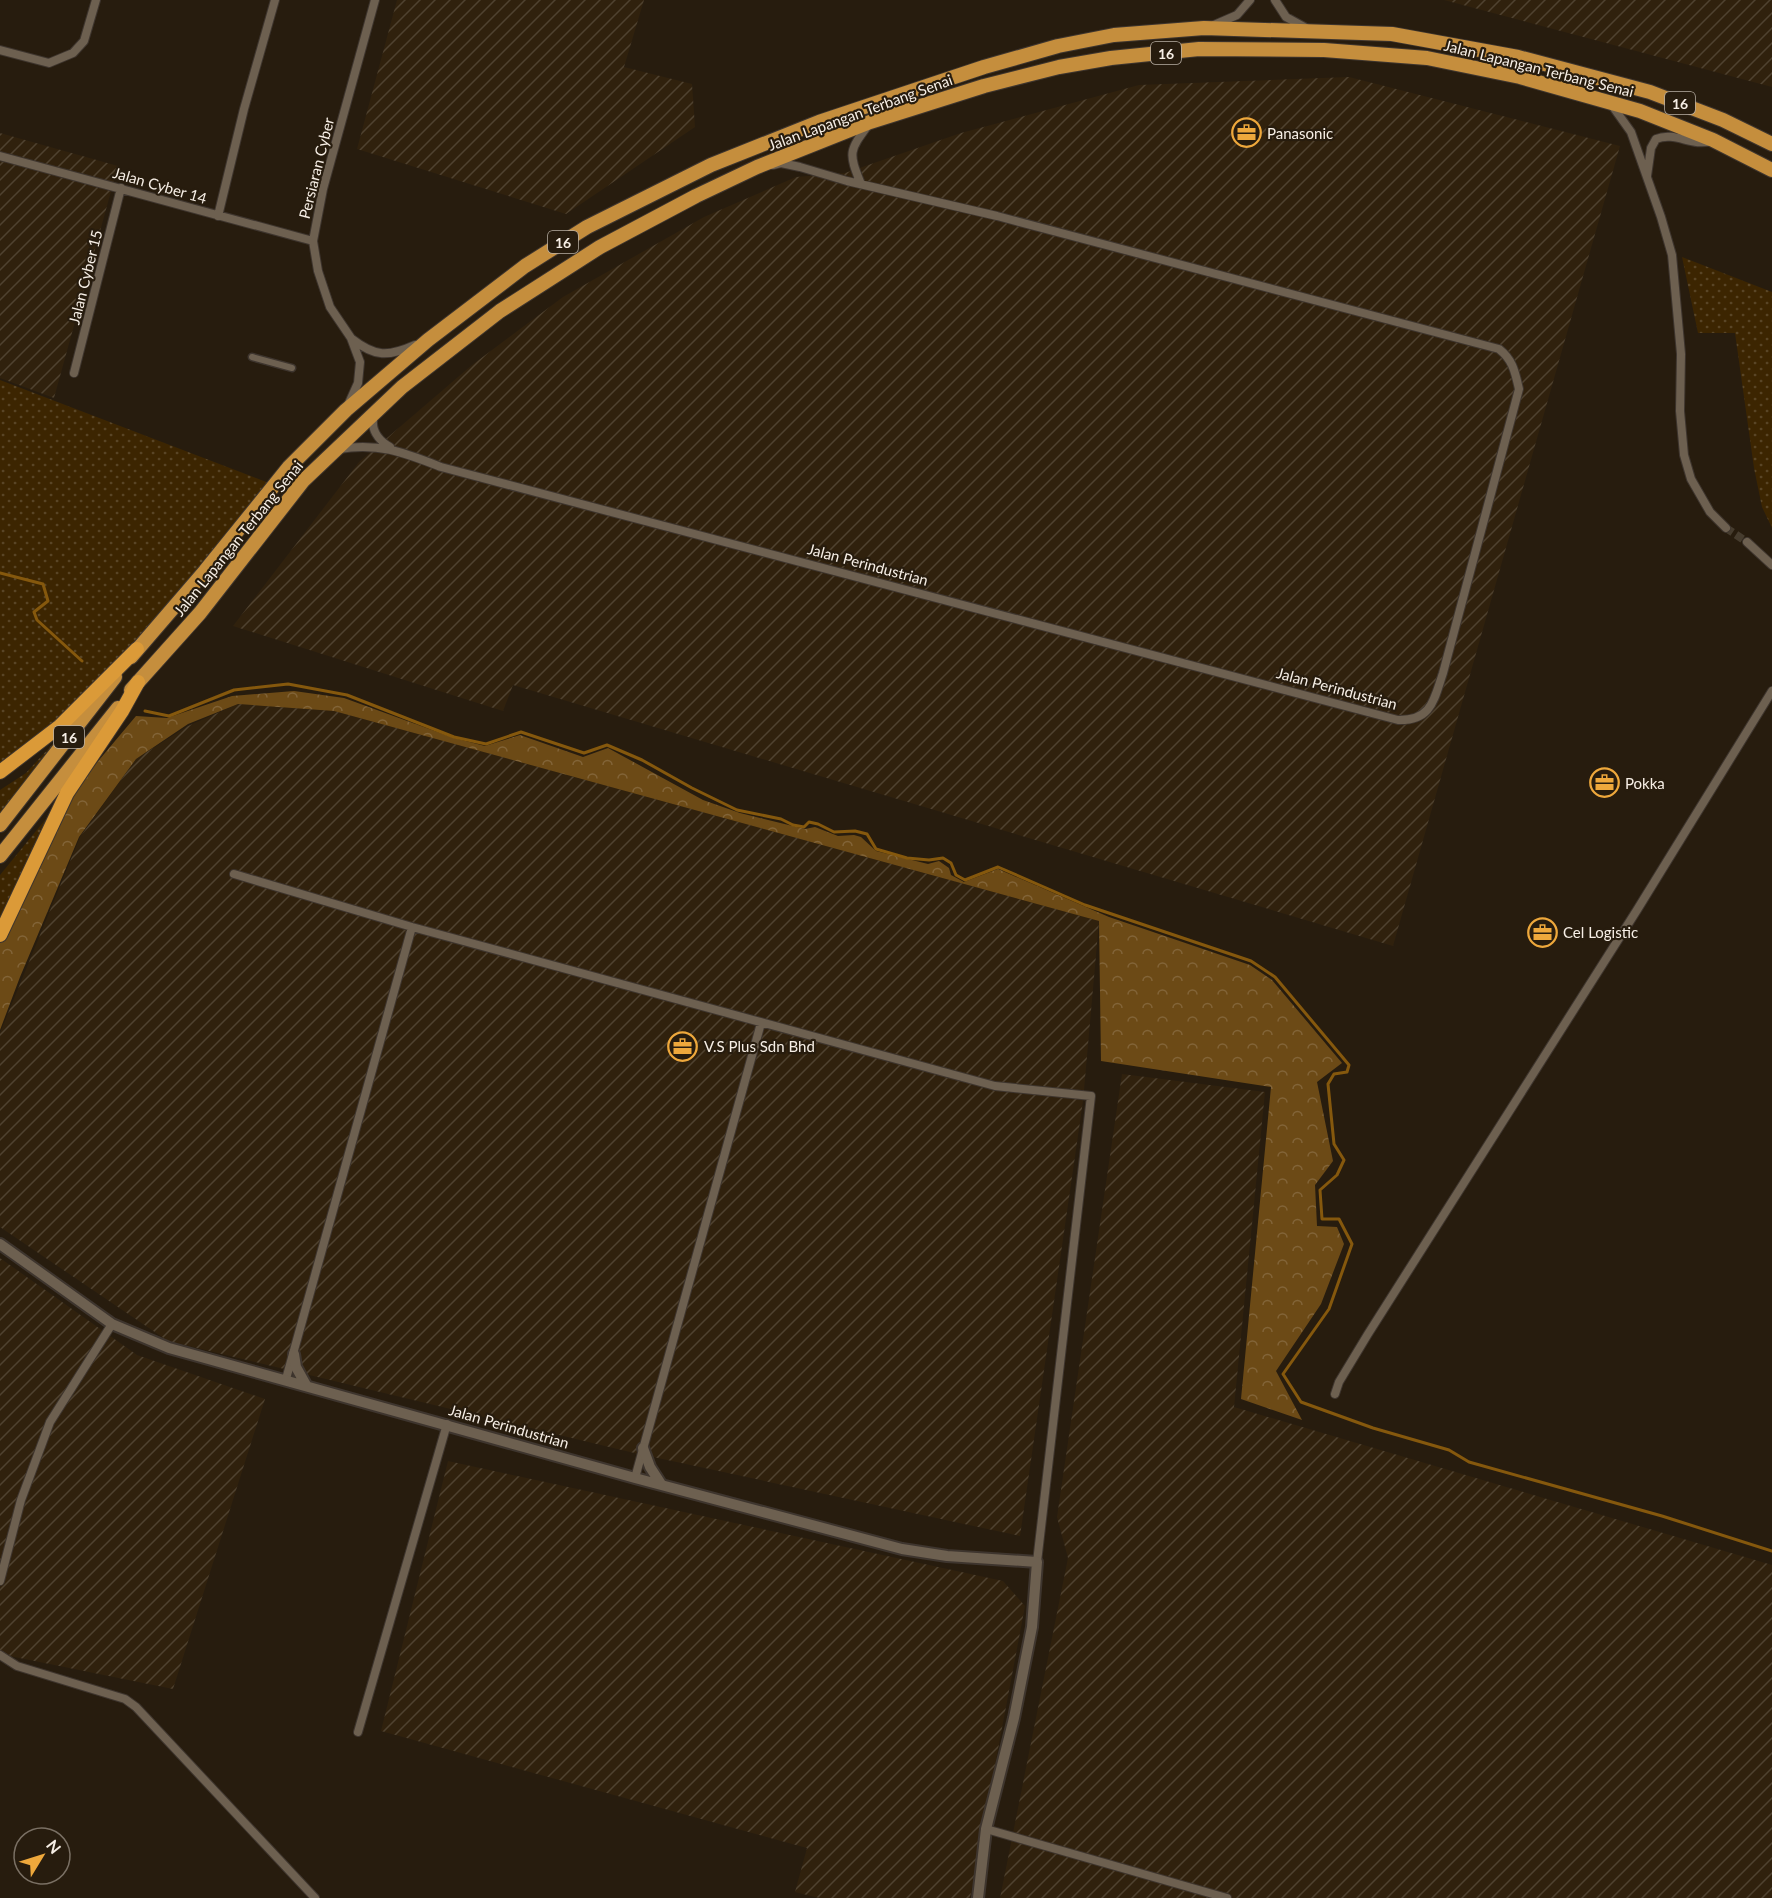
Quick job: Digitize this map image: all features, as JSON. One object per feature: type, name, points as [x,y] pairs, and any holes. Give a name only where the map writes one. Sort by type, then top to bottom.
[{"type":"highway","name":"Jalan Lapangan Terbang Senai","points":[[0,825],[137,650],[205,571],[289,467],[346,410],[428,340],[525,266],[587,227],[711,165],[819,122],[994,64],[1058,46],[1114,35],[1204,28],[1312,30],[1392,34],[1518,57],[1650,92],[1723,120],[1772,144]]},
{"type":"highway","name":"Jalan Lapangan Terbang Senai","points":[[0,856],[138,682],[200,613],[303,482],[402,387],[510,305],[600,247],[696,196],[757,167],[870,122],[984,86],[1059,67],[1112,58],[1199,50],[1324,50],[1427,58],[1520,77],[1608,100],[1713,140],[1772,170]]},
{"type":"highway","points":[[0,772],[60,726],[137,650]]},
{"type":"highway","points":[[0,934],[67,793],[122,711],[138,682]]},
{"type":"main road","name":"Jalan Perindustrian","points":[[0,1244],[112,1324],[169,1348],[635,1478],[902,1549],[948,1556],[1037,1563]]},
{"type":"main road","points":[[294,1353],[296,1367],[306,1385]]},
{"type":"main road","points":[[643,1448],[650,1467],[661,1484]]},
{"type":"main road","points":[[978,1898],[986,1828],[1014,1718],[1032,1627],[1037,1563]]},
{"type":"street","points":[[0,50],[49,63],[73,53],[84,41],[96,0]]},
{"type":"street","points":[[218,216],[244,109],[275,0]]},
{"type":"street","name":"Persiaran Cyber","points":[[346,410],[358,383],[360,362],[351,338],[330,307],[318,271],[313,241],[323,189],[375,0]]},
{"type":"street","points":[[1204,28],[1236,15],[1250,0]]},
{"type":"street","points":[[1275,0],[1286,17],[1312,30]]},
{"type":"street","points":[[1608,100],[1631,132],[1672,255],[1681,354],[1680,411],[1684,455],[1691,479],[1710,512],[1726,528]]},
{"type":"street","points":[[861,184],[851,153],[870,122]]},
{"type":"street","points":[[1647,177],[1651,148],[1656,139],[1670,136],[1701,143],[1713,140]]},
{"type":"street","name":"Jalan Cyber 14","points":[[0,156],[313,241]]},
{"type":"street","name":"Jalan Perindustrian","points":[[336,450],[363,446],[394,449],[441,467],[1398,720],[1420,717],[1432,706],[1443,673],[1519,389],[1515,368],[1509,357],[1499,349],[997,216],[781,163],[757,167]]},
{"type":"street","name":"Jalan Cyber 15","points":[[74,373],[121,188]]},
{"type":"street","name":"Persiaran Cyber","points":[[351,338],[376,354],[402,351],[428,340]]},
{"type":"street","points":[[252,357],[292,368]]},
{"type":"street","points":[[374,415],[372,421],[375,432],[385,444],[394,449]]},
{"type":"street","points":[[1747,542],[1772,565]]},
{"type":"street","points":[[1335,1394],[1338,1382],[1637,910],[1772,691]]},
{"type":"street","points":[[234,874],[412,927],[995,1086],[1091,1096],[1037,1563]]},
{"type":"street","points":[[286,1379],[412,927]]},
{"type":"street","points":[[635,1478],[761,1023]]},
{"type":"street","points":[[0,1581],[21,1500],[51,1422],[112,1324]]},
{"type":"street","points":[[358,1732],[447,1424]]},
{"type":"street","points":[[0,1655],[17,1666],[125,1699],[136,1707],[315,1898]]},
{"type":"street","points":[[986,1828],[1227,1898]]},
{"type":"shaded area","points":[[397,0],[644,0],[624,67],[692,84],[695,127],[566,214],[357,149]]},
{"type":"shaded area","points":[[1444,0],[1772,0],[1772,87]]},
{"type":"shaded area","points":[[1349,77],[1620,146],[1393,946],[513,685],[503,711],[233,626],[359,462],[472,365],[563,297],[704,217],[796,177],[845,173],[961,133],[1139,85]]},
{"type":"shaded area","points":[[0,133],[118,166],[54,398],[0,378]]},
{"type":"shaded area","points":[[1682,257],[1772,292],[1772,528],[1762,507],[1754,468],[1735,333],[1698,333]]},
{"type":"shaded area","points":[[0,380],[269,483],[121,661],[63,720],[0,765]]},
{"type":"shaded area","points":[[238,704],[334,711],[1099,921],[1083,1101],[1020,1536],[630,1452],[168,1341],[0,1227],[0,1033],[80,837],[136,759],[188,726]]},
{"type":"shaded area","points":[[59,737],[62,738],[0,818],[0,790],[26,773]]},
{"type":"shaded area","points":[[58,804],[0,919],[0,875]]},
{"type":"shaded area","points":[[1122,1074],[1265,1092],[1234,1407],[1772,1565],[1772,1898],[1000,1898],[1068,1558],[1057,1517]]},
{"type":"shaded area","points":[[0,1258],[137,1355],[265,1399],[173,1689],[0,1654]]},
{"type":"shaded area","points":[[448,1461],[1003,1581],[1025,1606],[970,1898],[819,1898],[795,1892],[807,1848],[381,1731]]},
{"type":"green space","points":[[294,691],[344,698],[454,738],[485,746],[520,735],[583,757],[608,748],[703,800],[740,813],[805,829],[815,827],[838,836],[854,835],[861,837],[876,851],[928,864],[939,861],[949,868],[951,875],[964,882],[998,869],[1109,917],[1250,965],[1272,980],[1342,1063],[1317,1082],[1333,1161],[1315,1185],[1317,1226],[1337,1227],[1344,1244],[1321,1304],[1276,1371],[1302,1420],[1241,1399],[1271,1087],[1101,1061],[1099,921],[334,711],[238,704],[188,724],[136,759],[79,837],[0,1030],[0,943],[70,800],[94,766],[136,716],[167,718],[232,696]]},
{"type":"waterway","points":[[0,573],[43,584],[48,601],[34,612],[37,620],[82,661]]},
{"type":"waterway","points":[[145,711],[169,716],[234,690],[288,684],[347,695],[454,737],[486,744],[521,732],[584,753],[607,745],[642,760],[737,810],[781,819],[793,825],[804,827],[809,822],[834,832],[855,831],[867,834],[876,849],[907,858],[929,860],[943,858],[951,863],[956,875],[965,880],[998,867],[1085,905],[1251,961],[1275,977],[1349,1065],[1347,1072],[1334,1074],[1328,1084],[1334,1144],[1344,1160],[1337,1175],[1320,1190],[1322,1219],[1339,1219],[1352,1244],[1329,1309],[1283,1374],[1301,1402],[1373,1428],[1449,1450],[1469,1462],[1662,1516],[1772,1551]]},
{"type":"tunnel","points":[[1726,528],[1747,542]]},
{"type":"place","name":"Panasonic","points":[[1246,133]]},
{"type":"place","name":"Pokka","points":[[1604,783]]},
{"type":"place","name":"Cel Logistic","points":[[1542,932]]},
{"type":"place","name":"V.S Plus Sdn Bhd","points":[[683,1046]]}]
